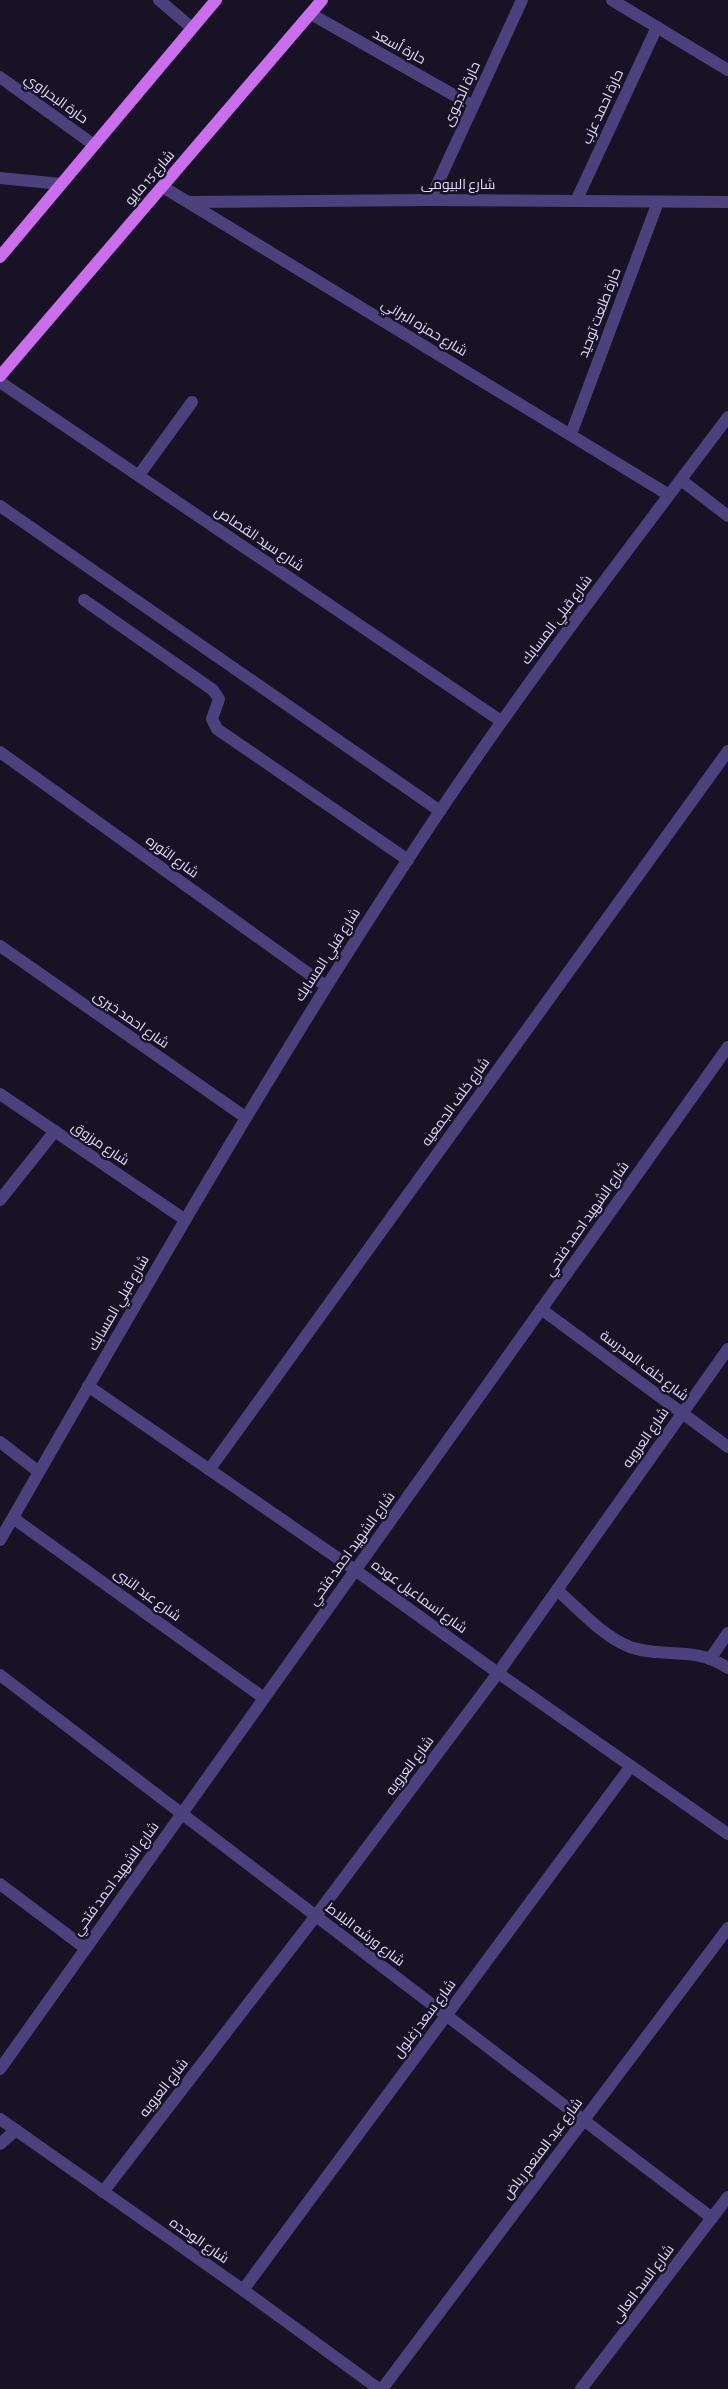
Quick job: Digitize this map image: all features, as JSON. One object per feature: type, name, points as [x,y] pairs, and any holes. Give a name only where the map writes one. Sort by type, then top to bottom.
[{"type":"main road","points":[[0,257],[216,0]]},
{"type":"main road","name":"شارع 15 مايو","points":[[0,376],[322,0]]},
{"type":"street","points":[[159,0],[192,28]]},
{"type":"street","name":"حارة الدجوى","points":[[430,200],[522,0]]},
{"type":"street","points":[[612,0],[728,70]]},
{"type":"street","name":"حارة أسعد","points":[[311,14],[473,106]]},
{"type":"street","name":"حارة احمد عزب","points":[[576,201],[657,27]]},
{"type":"street","name":"حارة البحراوي","points":[[0,76],[94,145]]},
{"type":"street","points":[[0,178],[61,184]]},
{"type":"street","name":"شارع حمزه البراني","points":[[163,187],[669,495]]},
{"type":"street","name":"شارع البيومى","points":[[187,202],[430,200],[728,202]]},
{"type":"street","name":"حارة طلعت توحيد","points":[[570,434],[658,202]]},
{"type":"street","name":"شارع سيد القصاص","points":[[0,382],[501,721]]},
{"type":"street","points":[[139,475],[192,402]]},
{"type":"street","name":"شارع قبلي المسابك","points":[[0,1540],[184,1219],[326,986],[501,721],[728,417]]},
{"type":"street","points":[[681,480],[728,516]]},
{"type":"street","points":[[0,506],[440,811]]},
{"type":"street","points":[[84,600],[213,690],[219,699],[212,719],[217,729],[408,860]]},
{"type":"street","name":"شارع خلف الجمعيه","points":[[209,1470],[728,751]]},
{"type":"street","name":"شارع الثوره","points":[[0,752],[326,986]]},
{"type":"street","name":"شارع احمد خيرى","points":[[0,946],[246,1117]]},
{"type":"street","name":"شارع الشهيد احمد فتحي","points":[[0,2069],[728,1047]]},
{"type":"street","name":"شارع مرزوق","points":[[0,1094],[184,1219]]},
{"type":"street","points":[[0,1200],[55,1131]]},
{"type":"street","name":"شارع خلف المدرسة","points":[[541,1309],[728,1447]]},
{"type":"street","name":"شارع العروبه","points":[[103,2192],[315,1917],[498,1673],[728,1349]]},
{"type":"street","name":"شارع اسماعيل عوده","points":[[88,1386],[355,1570],[728,1834]]},
{"type":"street","points":[[0,1442],[39,1472]]},
{"type":"street","name":"شارع عبد النبى","points":[[13,1518],[264,1698]]},
{"type":"street","points":[[557,1590],[607,1634],[619,1642],[645,1650],[689,1653],[710,1659],[728,1668]]},
{"type":"street","points":[[710,1659],[728,1634]]},
{"type":"street","name":"شارع ورشه البلاط","points":[[0,1675],[712,2218]]},
{"type":"street","name":"شارع سعد زغلول","points":[[243,2290],[631,1766]]},
{"type":"street","points":[[0,1884],[86,1948]]},
{"type":"street","name":"شارع عبد المنعم رياض","points":[[380,2389],[728,1928]]},
{"type":"street","name":"شارع الوحده","points":[[0,2118],[380,2389]]},
{"type":"street","points":[[0,2144],[16,2130]]},
{"type":"street","name":"شارع السد العالى","points":[[581,2389],[728,2197]]}]
